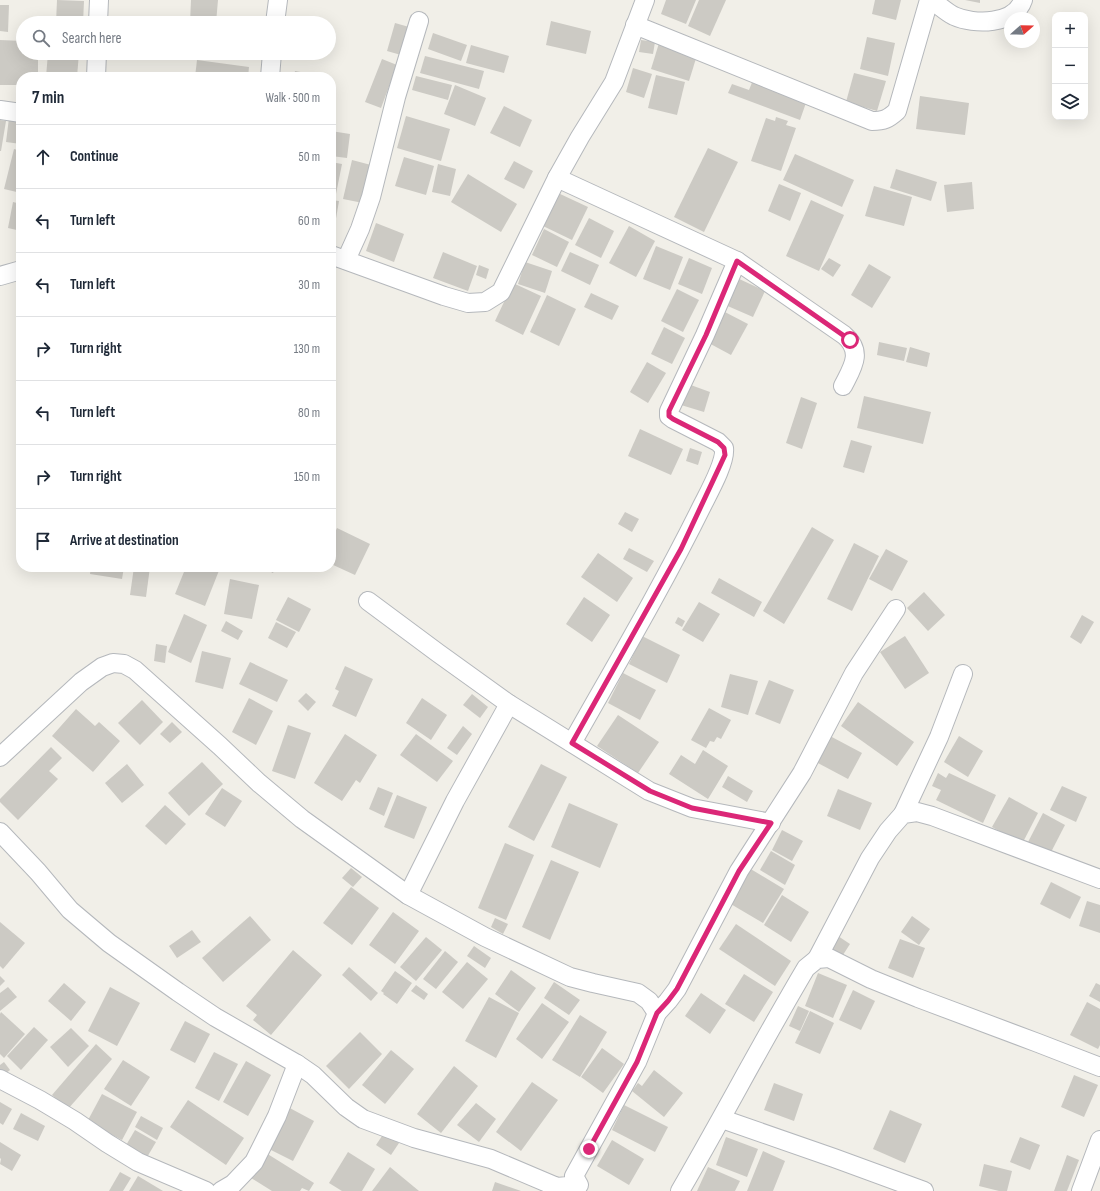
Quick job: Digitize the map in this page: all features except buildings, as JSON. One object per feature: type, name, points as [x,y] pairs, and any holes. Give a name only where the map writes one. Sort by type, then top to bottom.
[{"type":"street","points":[[98,16],[99,0]]},
{"type":"street","points":[[276,16],[278,0]]},
{"type":"street","points":[[419,21],[396,97],[371,197],[360,229],[339,257],[416,286],[468,303],[485,302],[501,292],[557,178],[614,82],[645,0]]},
{"type":"street","points":[[635,25],[872,121],[883,121],[891,117],[897,111],[930,0],[954,16],[987,22],[1003,18],[1011,14],[1021,6],[1023,0]]},
{"type":"street","points":[[96,72],[97,60]]},
{"type":"street","points":[[270,72],[271,60]]},
{"type":"street","points":[[0,110],[16,112]]},
{"type":"street","points":[[557,178],[737,261],[850,340],[854,347],[856,359],[843,386]]},
{"type":"street","points":[[572,743],[681,549],[725,455],[724,448],[718,442],[673,419],[669,416],[669,411],[706,335],[737,261]]},
{"type":"street","points":[[0,276],[16,271]]},
{"type":"street","points":[[368,601],[509,704],[650,791],[692,808],[771,823]]},
{"type":"street","points":[[0,832],[38,872],[70,910],[110,943],[215,1017],[297,1064],[313,1075],[346,1107],[363,1119],[414,1138],[491,1159],[557,1187],[578,1188],[574,1176],[637,1062],[657,1013],[677,989],[739,871],[802,773],[854,673],[896,609]]},
{"type":"street","points":[[0,757],[81,682],[102,667],[113,663],[124,664],[136,670],[259,783],[302,819],[408,895],[485,937],[570,977],[638,992],[648,1001],[657,1013]]},
{"type":"street","points":[[680,1191],[806,968],[817,959],[870,858],[888,831],[903,814],[939,737],[963,674]]},
{"type":"street","points":[[408,895],[455,801],[509,704]]},
{"type":"street","points":[[903,814],[917,812],[932,816],[1100,879]]},
{"type":"street","points":[[817,959],[829,958],[871,979],[904,993],[1038,1042],[1100,1067]]},
{"type":"street","points":[[222,1191],[233,1184],[254,1162],[277,1116],[297,1064]]},
{"type":"street","points":[[0,1079],[69,1117],[138,1162],[206,1191]]},
{"type":"street","points":[[722,1119],[924,1191]]},
{"type":"street","points":[[1081,1191],[1100,1140]]},
{"type":"route","points":[[589,1149],[637,1062],[657,1013],[677,989],[739,871],[771,823],[692,808],[650,791],[572,743],[681,549],[725,455],[724,448],[718,442],[673,419],[669,416],[669,411],[706,335],[737,261],[850,340]]}]
